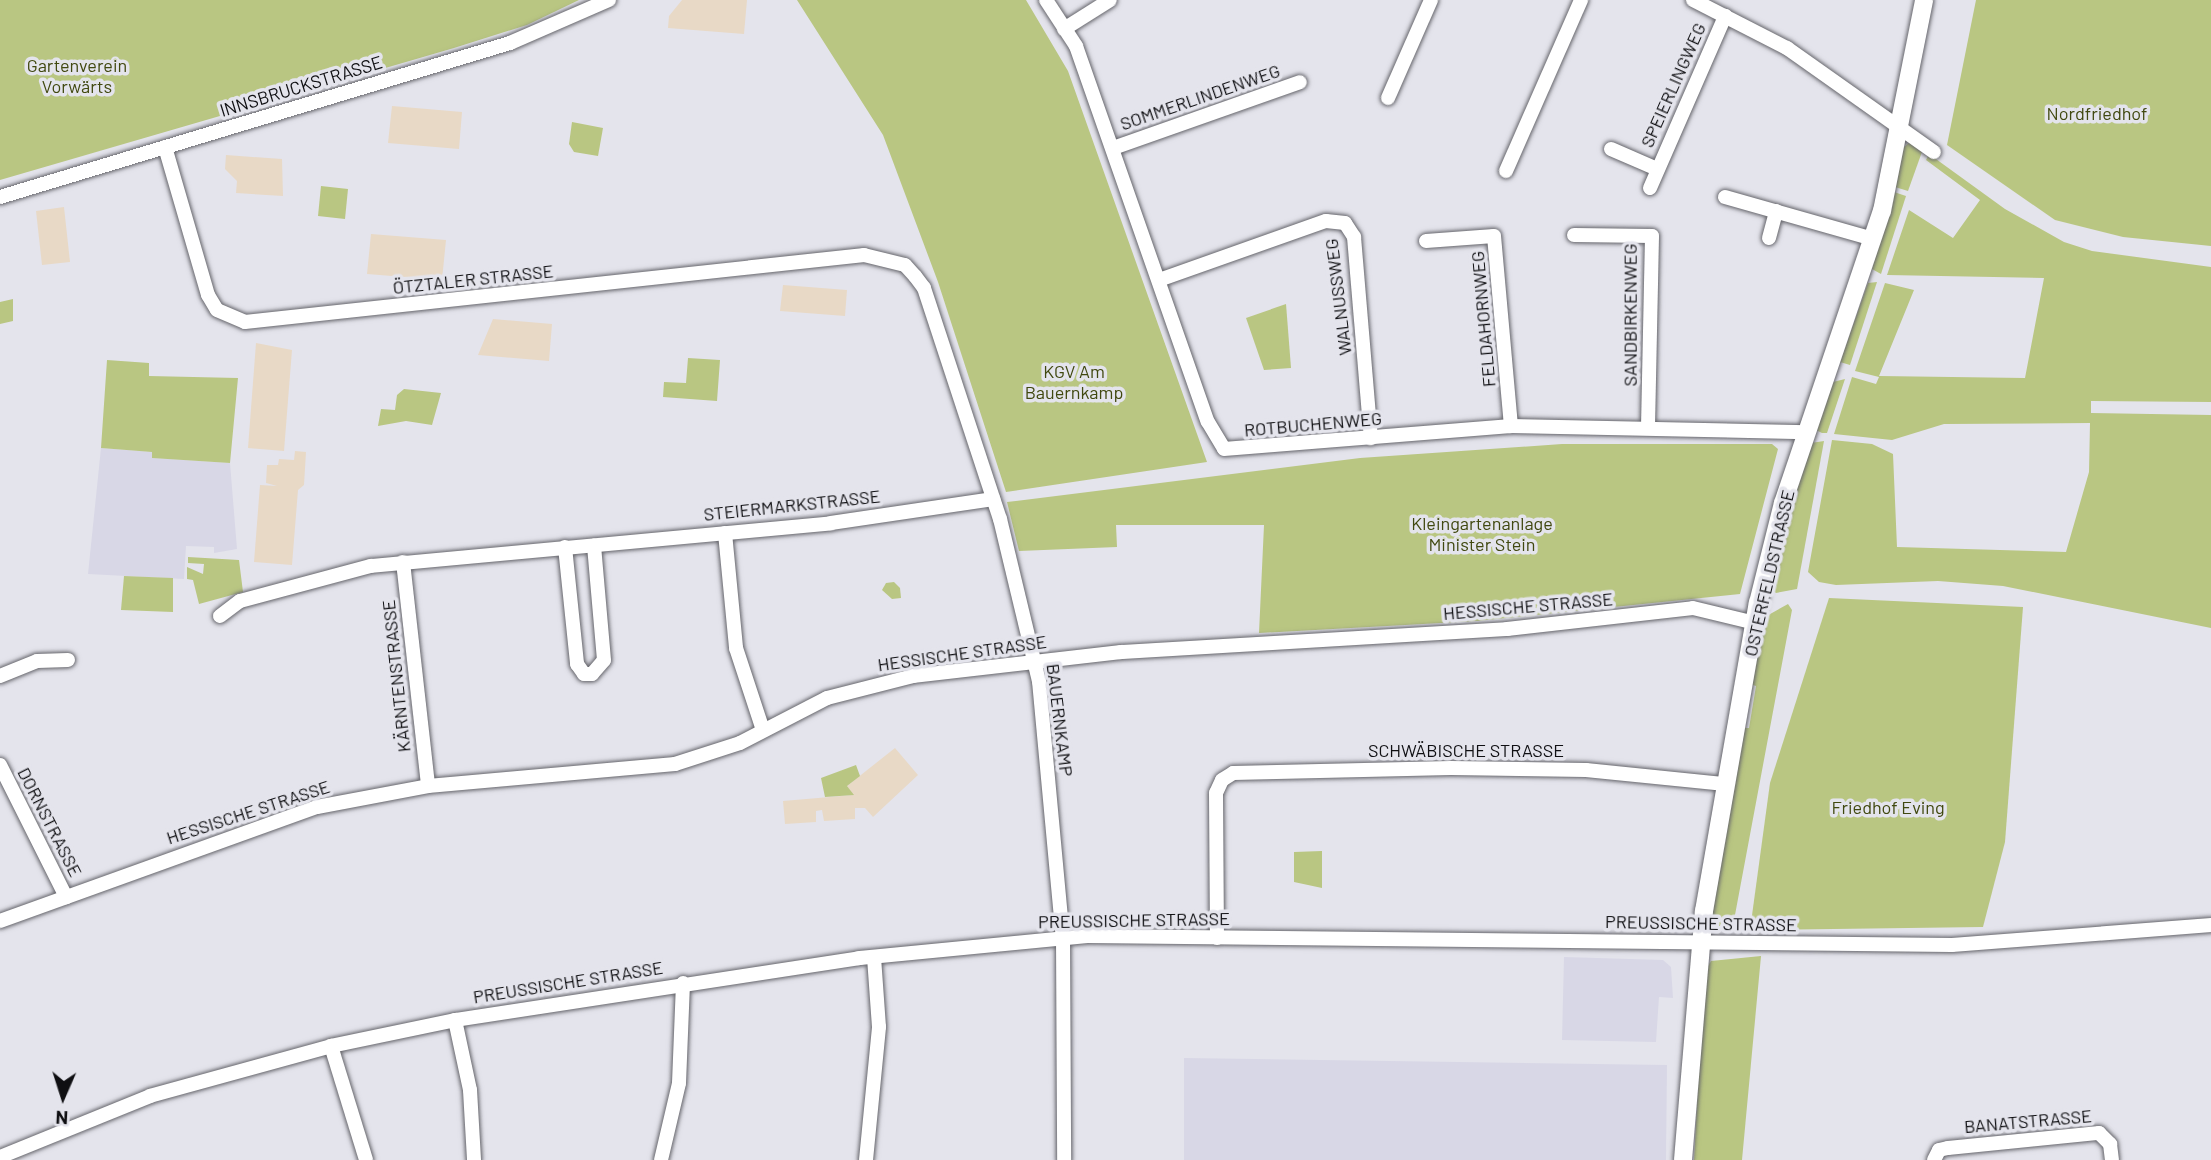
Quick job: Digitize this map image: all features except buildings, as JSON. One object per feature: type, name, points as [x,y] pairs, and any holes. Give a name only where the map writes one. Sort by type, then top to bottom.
[{"type":"street","name":"INNSBRUCKSTRASSE","points":[[0,197],[510,43],[609,0]]},
{"type":"street","name":"ROTBUCHENWEG","points":[[1046,0],[1076,46],[1208,422],[1224,449],[1511,426],[1807,432]]},
{"type":"street","points":[[1064,29],[1110,0]]},
{"type":"street","points":[[1388,97],[1431,0]]},
{"type":"street","points":[[1506,171],[1581,0]]},
{"type":"street","points":[[1692,0],[1787,48],[1934,152]]},
{"type":"street","name":"OSTERFELDSTRASSE","points":[[1683,1160],[1700,942],[1725,784],[1755,623],[1773,540],[1873,239],[1924,0]]},
{"type":"street","name":"SPEIERLINGWEG","points":[[1650,188],[1725,16]]},
{"type":"street","name":"SOMMERLINDENWEG","points":[[1113,148],[1300,82]]},
{"type":"street","name":"ÖTZTALER STRASSE","points":[[164,147],[208,295],[217,310],[245,322],[864,255],[905,265]]},
{"type":"street","name":"SPEIERLINGWEG","points":[[1611,149],[1657,169]]},
{"type":"street","points":[[1725,197],[1873,239]]},
{"type":"street","points":[[1769,239],[1776,211]]},
{"type":"street","name":"WALNUSSWEG","points":[[1159,280],[1326,221],[1345,223],[1354,237],[1371,438]]},
{"type":"street","name":"SANDBIRKENWEG","points":[[1574,235],[1652,236],[1648,428]]},
{"type":"street","name":"FELDAHORNWEG","points":[[1426,241],[1494,236],[1511,426]]},
{"type":"street","name":"BAUERNKAMP","points":[[905,265],[924,288],[992,499],[1033,660],[1063,938],[1064,1160]]},
{"type":"street","name":"STEIERMARKSTRASSE","points":[[220,616],[240,601],[351,571],[403,562],[725,533],[992,499]]},
{"type":"street","points":[[725,533],[736,648],[763,730]]},
{"type":"street","points":[[565,547],[577,664],[584,674],[592,674],[604,660],[594,545]]},
{"type":"street","name":"KÄRNTENSTRASSE","points":[[403,562],[428,786]]},
{"type":"street","name":"HESSISCHE STRASSE","points":[[0,921],[273,820],[428,786],[675,764],[705,757],[807,706],[913,676],[1033,660],[1507,629],[1693,608],[1755,623]]},
{"type":"street","points":[[0,676],[37,661],[68,660]]},
{"type":"street","name":"DORNSTRASSE","points":[[0,765],[66,897]]},
{"type":"street","name":"SCHWÄBISCHE STRASSE","points":[[1217,938],[1216,793],[1222,780],[1233,773],[1368,769],[1586,771],[1725,784]]},
{"type":"street","name":"PREUSSISCHE STRASSE","points":[[0,1157],[150,1096],[331,1046],[455,1020],[683,983],[874,957],[1063,938],[1952,945],[2211,925]]},
{"type":"street","points":[[866,1160],[878,1037],[874,957]]},
{"type":"street","points":[[661,1160],[679,1083],[683,983]]},
{"type":"street","points":[[455,1020],[470,1090],[474,1160]]},
{"type":"street","points":[[331,1046],[366,1160]]},
{"type":"street","name":"BANATSTRASSE","points":[[1934,1160],[1939,1150],[1948,1148],[2099,1133],[2109,1144],[2112,1160]]},
{"type":"shaded area","points":[[682,0],[747,0],[744,34],[668,28],[669,16]]},
{"type":"shaded area","points":[[392,106],[462,112],[459,149],[388,143]]},
{"type":"shaded area","points":[[226,155],[282,159],[283,196],[236,193],[237,181],[225,169]]},
{"type":"shaded area","points":[[64,207],[70,262],[42,265],[36,211]]},
{"type":"shaded area","points":[[371,234],[446,240],[442,280],[367,274]]},
{"type":"shaded area","points":[[783,285],[847,290],[845,316],[780,311]]},
{"type":"shaded area","points":[[493,319],[552,324],[549,361],[478,355]]},
{"type":"shaded area","points":[[256,343],[292,350],[284,451],[248,448]]},
{"type":"shaded area","points":[[101,448],[153,452],[153,458],[230,463],[237,549],[214,553],[214,547],[186,546],[184,579],[88,574]]},
{"type":"shaded area","points":[[295,451],[306,452],[304,485],[298,490],[292,565],[254,562],[260,485],[277,486],[266,483],[267,465],[278,465],[279,459],[294,460]]},
{"type":"shaded area","points":[[895,748],[918,775],[873,817],[865,808],[855,808],[855,819],[824,821],[822,810],[816,811],[816,822],[785,824],[783,801],[853,795],[847,786]]},
{"type":"shaded area","points":[[1564,957],[1663,960],[1671,967],[1673,998],[1659,997],[1656,1042],[1562,1040]]},
{"type":"shaded area","points":[[1184,1058],[1667,1065],[1666,1160],[1184,1160]]},
{"type":"green space","name":"Gartenverein Vorwärts","points":[[0,0],[579,0],[527,25],[454,48],[0,180]]},
{"type":"green space","name":"KGV Am Bauernkamp","points":[[797,0],[1026,0],[1068,71],[1207,462],[1006,492],[938,282],[883,135]]},
{"type":"green space","name":"Nordfriedhof","points":[[1976,0],[2211,0],[2211,246],[2123,237],[2055,220],[1947,145]]},
{"type":"green space","points":[[572,122],[603,128],[598,156],[574,152],[569,144]]},
{"type":"green space","points":[[1910,142],[1923,149],[1908,191],[1895,187],[1903,148]]},
{"type":"green space","points":[[1929,154],[2005,209],[2064,242],[2092,251],[2211,267],[2211,402],[2091,401],[2091,413],[2211,415],[2211,628],[2003,586],[1938,581],[1836,585],[1819,582],[1808,572],[1832,440],[1872,444],[1893,454],[1897,547],[2066,552],[2089,472],[2090,423],[1944,424],[1892,440],[1834,434],[1852,377],[1876,384],[1879,377],[1855,371],[1885,283],[1914,290],[1879,376],[2025,378],[2044,278],[1887,275],[1909,210],[1953,238],[1980,200],[1926,160]]},
{"type":"green space","points":[[321,186],[348,189],[345,219],[318,216]]},
{"type":"green space","points":[[1894,192],[1906,196],[1881,274],[1872,269]]},
{"type":"green space","points":[[1877,282],[1850,365],[1840,362],[1868,283]]},
{"type":"green space","points":[[13,299],[13,321],[0,324],[0,302]]},
{"type":"green space","points":[[1286,304],[1291,368],[1264,370],[1246,318]]},
{"type":"green space","points":[[688,358],[720,360],[717,401],[663,397],[664,382],[686,383]]},
{"type":"green space","points":[[107,360],[149,363],[149,376],[238,378],[230,463],[152,458],[152,452],[101,448]]},
{"type":"green space","points":[[1845,379],[1827,433],[1822,433],[1816,430],[1833,382]]},
{"type":"green space","points":[[404,389],[441,393],[432,425],[406,421],[378,426],[381,409],[395,410],[397,395]]},
{"type":"green space","points":[[1824,441],[1797,589],[1776,593],[1769,588],[1791,505],[1811,443]]},
{"type":"green space","name":"Kleingartenanlage Minister Stein","points":[[1562,444],[1772,444],[1778,449],[1740,594],[1477,621],[1259,633],[1264,525],[1116,525],[1117,547],[1019,551],[1007,502],[1360,458]]},
{"type":"green space","points":[[188,557],[239,560],[243,592],[199,604],[193,580],[187,579],[187,567],[203,574],[204,564],[188,563]]},
{"type":"green space","points":[[124,576],[173,578],[173,612],[121,610]]},
{"type":"green space","points":[[894,582],[900,588],[901,598],[892,599],[882,590],[886,583]]},
{"type":"green space","name":"Friedhof Eving","points":[[1829,598],[2023,607],[2005,842],[1983,927],[1750,930],[1770,783]]},
{"type":"green space","points":[[1788,604],[1792,610],[1732,931],[1717,928],[1711,921],[1742,728],[1749,728],[1756,686],[1750,684],[1763,618]]},
{"type":"green space","points":[[856,765],[860,776],[847,786],[854,795],[825,797],[821,778]]},
{"type":"green space","points":[[1322,851],[1322,888],[1294,882],[1294,852]]},
{"type":"green space","points":[[1761,956],[1742,1160],[1694,1160],[1704,973],[1711,961]]}]
